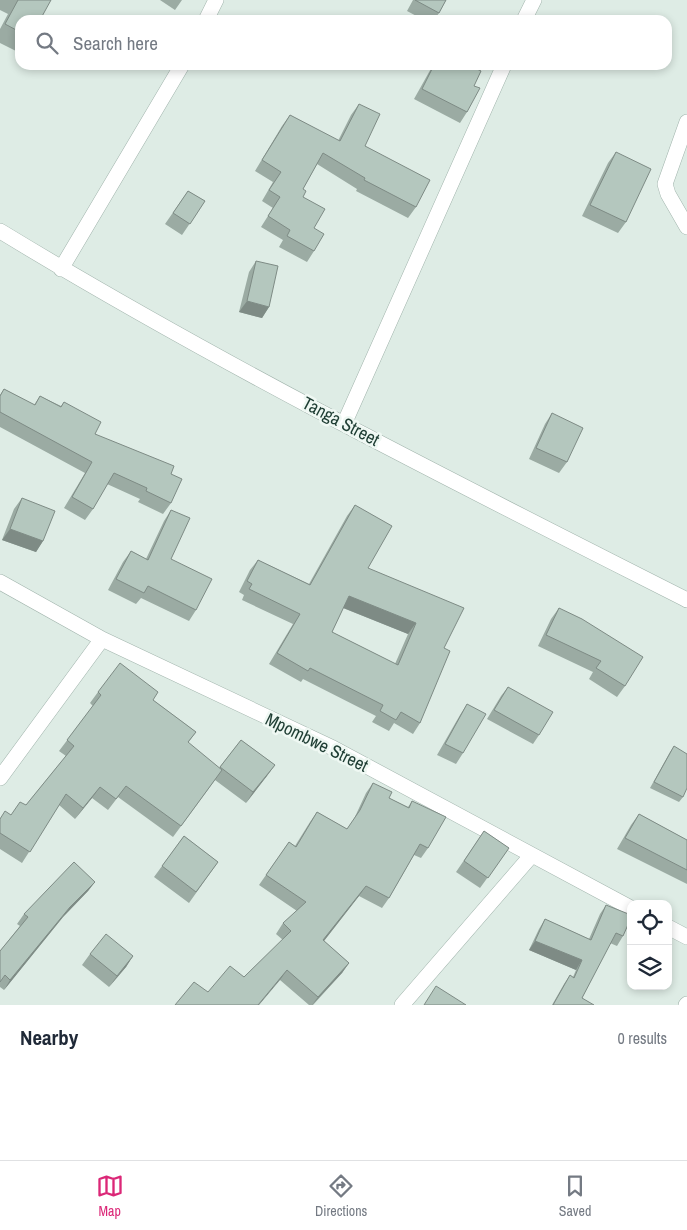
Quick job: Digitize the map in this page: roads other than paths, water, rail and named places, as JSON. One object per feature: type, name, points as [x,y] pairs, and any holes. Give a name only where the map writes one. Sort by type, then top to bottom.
[{"type":"street","points":[[208,15],[216,0]]},
{"type":"street","points":[[526,15],[534,0]]},
{"type":"street","points":[[61,269],[179,70]]},
{"type":"street","points":[[344,424],[502,70]]},
{"type":"street","points":[[687,122],[665,184],[668,194],[687,227]]},
{"type":"street","name":"Tanga Street","points":[[0,232],[61,269],[344,424],[687,600]]},
{"type":"street","name":"Mpombwe Street","points":[[0,582],[102,639],[333,748],[627,906]]},
{"type":"street","points":[[0,778],[102,639]]},
{"type":"street","points":[[402,1005],[531,856]]},
{"type":"street","points":[[672,929],[687,937]]}]
